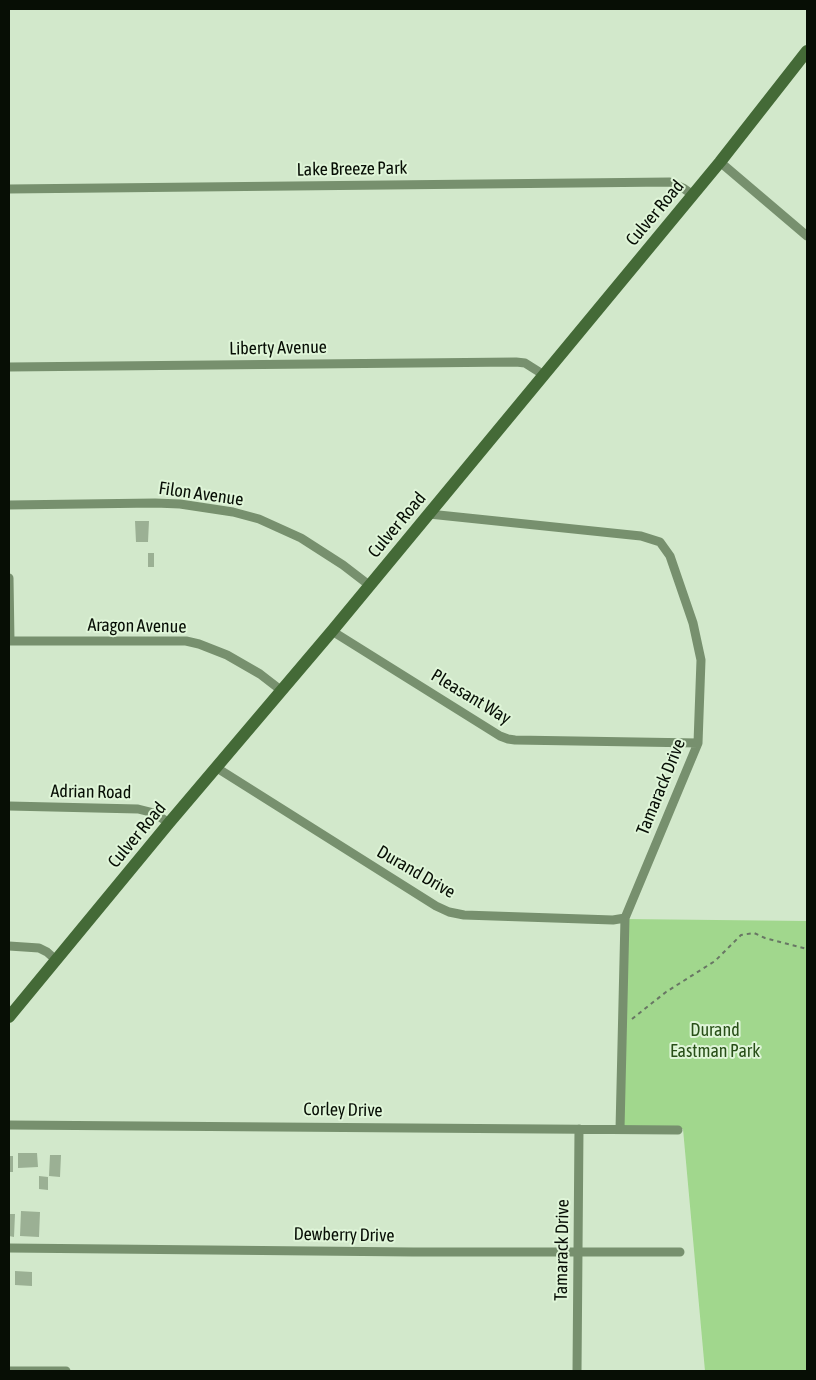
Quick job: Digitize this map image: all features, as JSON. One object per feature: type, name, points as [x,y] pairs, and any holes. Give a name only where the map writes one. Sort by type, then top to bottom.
[{"type":"main road","name":"Culver Road","points":[[9,1017],[693,195],[807,51]]},
{"type":"street","points":[[720,162],[807,236]]},
{"type":"street","name":"Lake Breeze Park","points":[[9,189],[670,182],[693,195]]},
{"type":"street","name":"Liberty Avenue","points":[[9,367],[516,362],[535,368],[544,374]]},
{"type":"street","name":"Filon Avenue","points":[[9,505],[155,503],[199,506],[234,512],[259,519],[301,538],[343,565],[369,585]]},
{"type":"street","name":"Tamarack Drive","points":[[429,514],[641,536],[660,542],[670,556],[693,623],[701,660],[698,743],[625,918],[620,1129]]},
{"type":"street","points":[[9,578],[9,641]]},
{"type":"street","name":"Pleasant Way","points":[[332,631],[500,736],[508,739],[525,741],[698,743]]},
{"type":"street","name":"Aragon Avenue","points":[[9,641],[186,641],[227,655],[260,674],[282,691]]},
{"type":"street","name":"Durand Drive","points":[[217,768],[436,906],[450,912],[464,915],[613,920],[625,918]]},
{"type":"street","name":"Adrian Road","points":[[9,806],[138,809],[154,813],[169,823]]},
{"type":"street","points":[[9,946],[39,948],[56,960]]},
{"type":"street","name":"Corley Drive","points":[[9,1125],[678,1130]]},
{"type":"street","name":"Tamarack Drive","points":[[577,1371],[579,1129]]},
{"type":"street","name":"Dewberry Drive","points":[[9,1248],[578,1253],[680,1252]]},
{"type":"street","points":[[9,1371],[66,1371]]},
{"type":"path","points":[[622,1027],[666,992],[715,961],[741,935],[754,933],[765,938],[807,949]]},
{"type":"green space","name":"Durand Eastman Park","points":[[625,919],[807,921],[807,1371],[705,1371],[683,1129],[621,1127]]},
{"type":"building","points":[[135,521],[149,521],[148,542],[136,542]]},
{"type":"building","points":[[148,553],[154,553],[154,567],[148,567]]},
{"type":"building","points":[[18,1153],[37,1153],[38,1167],[18,1168]]},
{"type":"building","points":[[50,1155],[61,1155],[60,1177],[49,1176]]},
{"type":"building","points":[[9,1156],[13,1156],[13,1172],[9,1172]]},
{"type":"building","points":[[39,1176],[48,1177],[48,1190],[39,1189]]},
{"type":"building","points":[[21,1211],[40,1212],[39,1237],[20,1236]]},
{"type":"building","points":[[9,1214],[15,1214],[14,1237],[9,1236]]},
{"type":"building","points":[[15,1271],[32,1272],[32,1286],[15,1285]]}]
